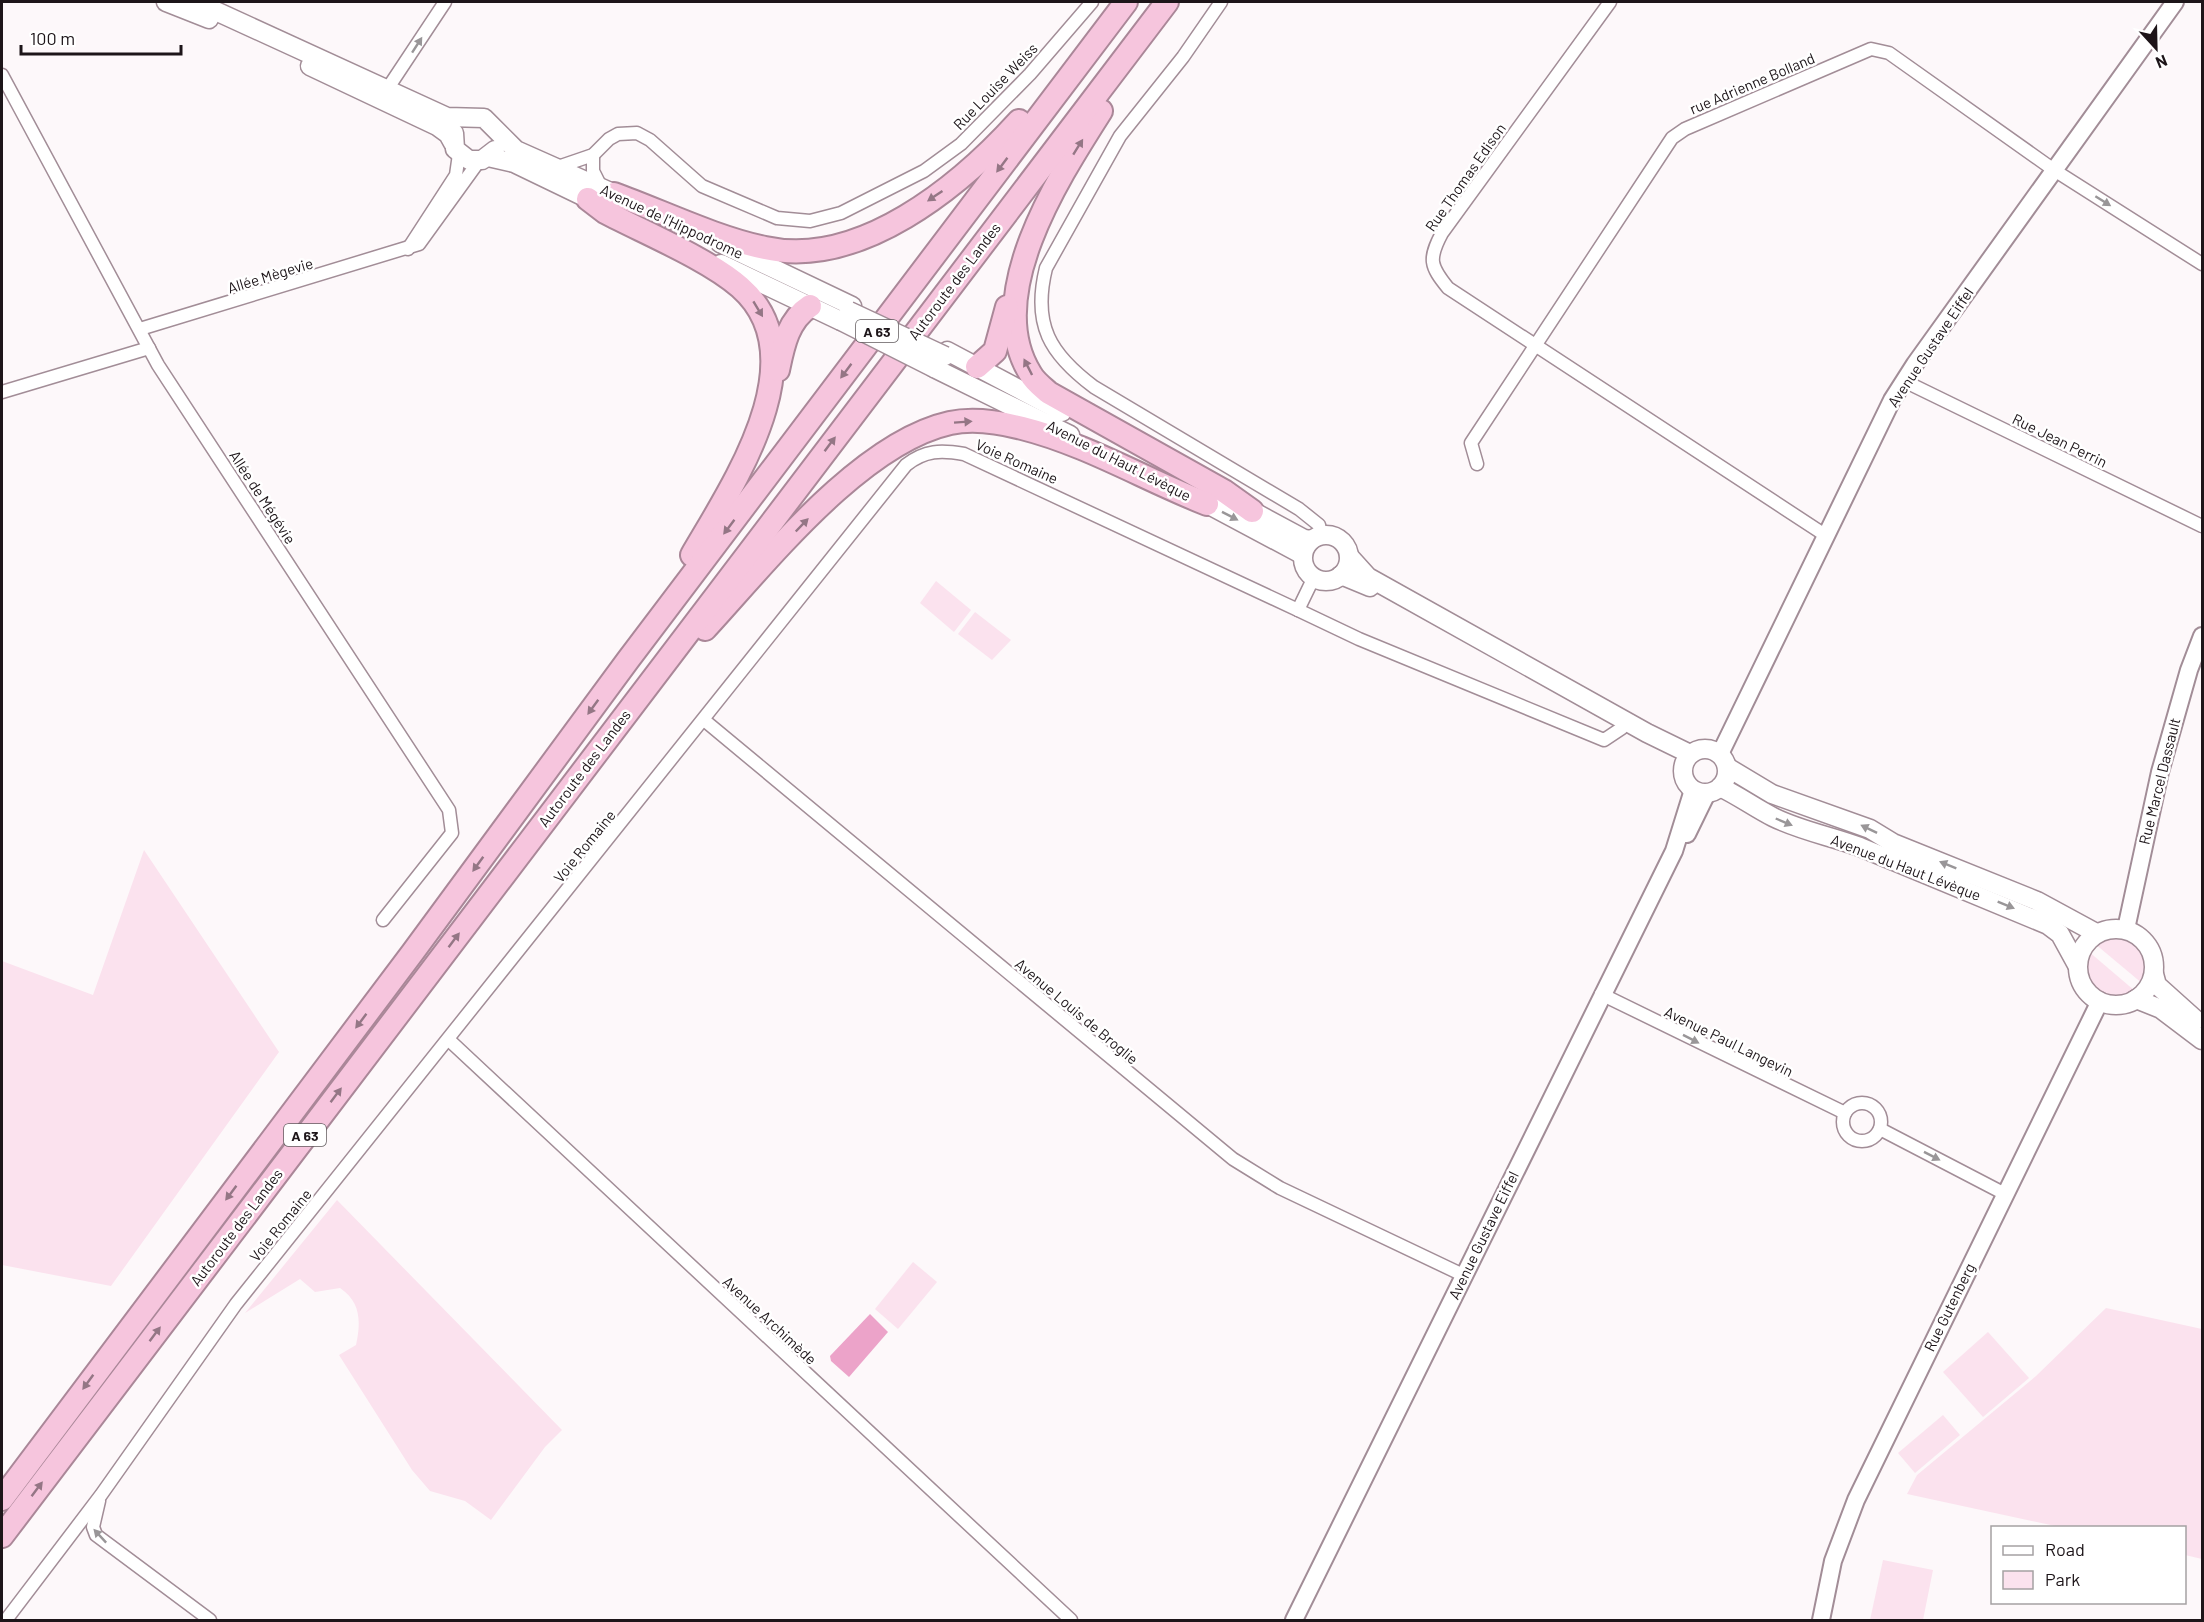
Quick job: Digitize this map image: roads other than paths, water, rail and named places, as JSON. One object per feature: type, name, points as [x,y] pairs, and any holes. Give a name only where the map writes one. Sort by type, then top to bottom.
[{"type":"highway","points":[[769,401],[773,369],[769,332],[753,300],[726,275],[605,212],[602,194],[766,249],[795,252],[830,248],[857,240],[916,209],[980,162],[1042,95],[1118,2]]},
{"type":"highway","name":"Autoroute des Landes","points":[[2,1499],[413,952],[628,660],[1126,2]]},
{"type":"highway","name":"Autoroute des Landes","points":[[2,1536],[1167,2]]},
{"type":"highway","points":[[973,365],[996,351],[1011,288],[1046,202],[1124,75],[1178,2]]},
{"type":"highway","points":[[1030,240],[1014,307],[1014,330],[1030,375],[1048,393],[1224,491],[1252,511]]},
{"type":"highway","points":[[628,660],[636,640],[681,573],[720,507],[769,401],[791,325],[797,316],[814,308]]},
{"type":"highway","points":[[609,735],[839,488],[872,460],[925,431],[966,421],[994,422],[1022,428],[1059,439],[1207,504]]},
{"type":"main road","points":[[166,2],[437,126],[448,134],[456,148],[469,160],[483,159],[497,146],[497,131],[484,118],[447,117],[196,2]]},
{"type":"main road","points":[[456,148],[456,128],[466,118]]},
{"type":"main road","name":"Avenue de l'Hippodrome","points":[[497,131],[511,147],[814,308],[847,314]]},
{"type":"main road","name":"Avenue de l'Hippodrome","points":[[483,159],[514,163],[602,194],[847,314]]},
{"type":"main road","points":[[847,314],[941,359]]},
{"type":"main road","name":"Avenue du Haut Lévèque","points":[[941,359],[1207,504],[1312,544]]},
{"type":"main road","name":"Avenue du Haut Lévèque","points":[[941,359],[973,365],[1312,544]]},
{"type":"main road","points":[[1349,556],[1341,575],[1328,581],[1314,577],[1305,568],[1312,544],[1329,535],[1343,542],[1349,556],[1368,577],[1647,733],[1686,760]]},
{"type":"main road","points":[[1341,575],[1362,583],[1668,754],[1686,760],[1708,749],[1723,760],[1726,777],[1707,790],[1684,780],[1686,760]]},
{"type":"main road","name":"Avenue du Haut Lévèque","points":[[1723,760],[1772,794],[1870,829],[1893,843],[2037,901],[2096,933]]},
{"type":"main road","name":"Avenue du Haut Lévèque","points":[[1707,790],[1813,834],[1836,838],[1860,847],[2048,925],[2060,934],[2078,964]]},
{"type":"main road","points":[[2154,974],[2147,990],[2136,999],[2112,1005],[2100,1001],[2083,986],[2078,964],[2085,942],[2096,933],[2111,928],[2126,929],[2138,935],[2147,944],[2153,956],[2157,985],[2202,1025]]},
{"type":"main road","points":[[2136,999],[2161,1009],[2202,1040]]},
{"type":"street","points":[[388,88],[445,2]]},
{"type":"street","name":"Rue Louise Weiss","points":[[555,169],[593,155],[609,139],[618,134],[637,133],[650,140],[695,182],[768,214],[792,220],[810,220],[841,213],[924,171],[961,144],[1030,74],[1092,2]]},
{"type":"street","points":[[1221,2],[1183,57],[1120,136],[1046,268],[1042,284],[1043,321],[1048,339],[1058,354],[1068,367],[1085,380],[1316,521],[1312,544]]},
{"type":"street","name":"Rue Thomas Edison","points":[[1610,2],[1442,233],[1431,252],[1434,271],[1448,288],[1825,535]]},
{"type":"street","name":"Avenue Gustave Eiffel","points":[[1723,760],[1825,535],[1904,381],[2175,2]]},
{"type":"street","name":"rue Adrienne Bolland","points":[[1536,345],[1671,138],[1685,129],[1871,49],[1889,53],[2054,170],[2202,264]]},
{"type":"street","name":"Allée de Mégévie","points":[[2,75],[149,348],[449,810],[452,833],[383,920]]},
{"type":"street","points":[[408,249],[456,175],[456,148]]},
{"type":"street","points":[[593,155],[593,171],[602,194]]},
{"type":"street","name":"Allée Mègevie","points":[[140,329],[420,244],[462,180],[483,159]]},
{"type":"street","points":[[1477,464],[1471,443],[1536,345]]},
{"type":"street","points":[[2,392],[149,348]]},
{"type":"street","name":"Rue Jean Perrin","points":[[1904,381],[2202,526]]},
{"type":"street","name":"Voie Romaine","points":[[6,1620],[101,1495],[236,1304],[906,465],[931,451],[964,454],[1359,639],[1604,740],[1622,728]]},
{"type":"street","points":[[1298,610],[1314,577]]},
{"type":"street","name":"Rue Marcel Dassault","points":[[2126,929],[2160,772],[2189,670],[2202,636]]},
{"type":"street","name":"Avenue Louis de Broglie","points":[[704,720],[1233,1159],[1280,1188],[1463,1275]]},
{"type":"street","name":"Avenue Gustave Eiffel","points":[[1293,1620],[1601,994],[1674,851],[1688,833],[1707,790]]},
{"type":"street","name":"Avenue Paul Langevin","points":[[1601,994],[1845,1113]]},
{"type":"street","name":"Rue Gutenberg","points":[[1821,1620],[1833,1562],[1857,1500],[2100,1001]]},
{"type":"street","name":"Avenue Archimède","points":[[449,1040],[1071,1620]]},
{"type":"street","points":[[1860,1103],[1872,1106],[1880,1116],[1880,1129],[1872,1139],[1854,1140],[1845,1131],[1845,1113],[1849,1108],[1860,1103]]},
{"type":"street","points":[[1880,1129],[2005,1194]]},
{"type":"street","points":[[101,1495],[93,1527],[96,1535],[210,1620]]}]
